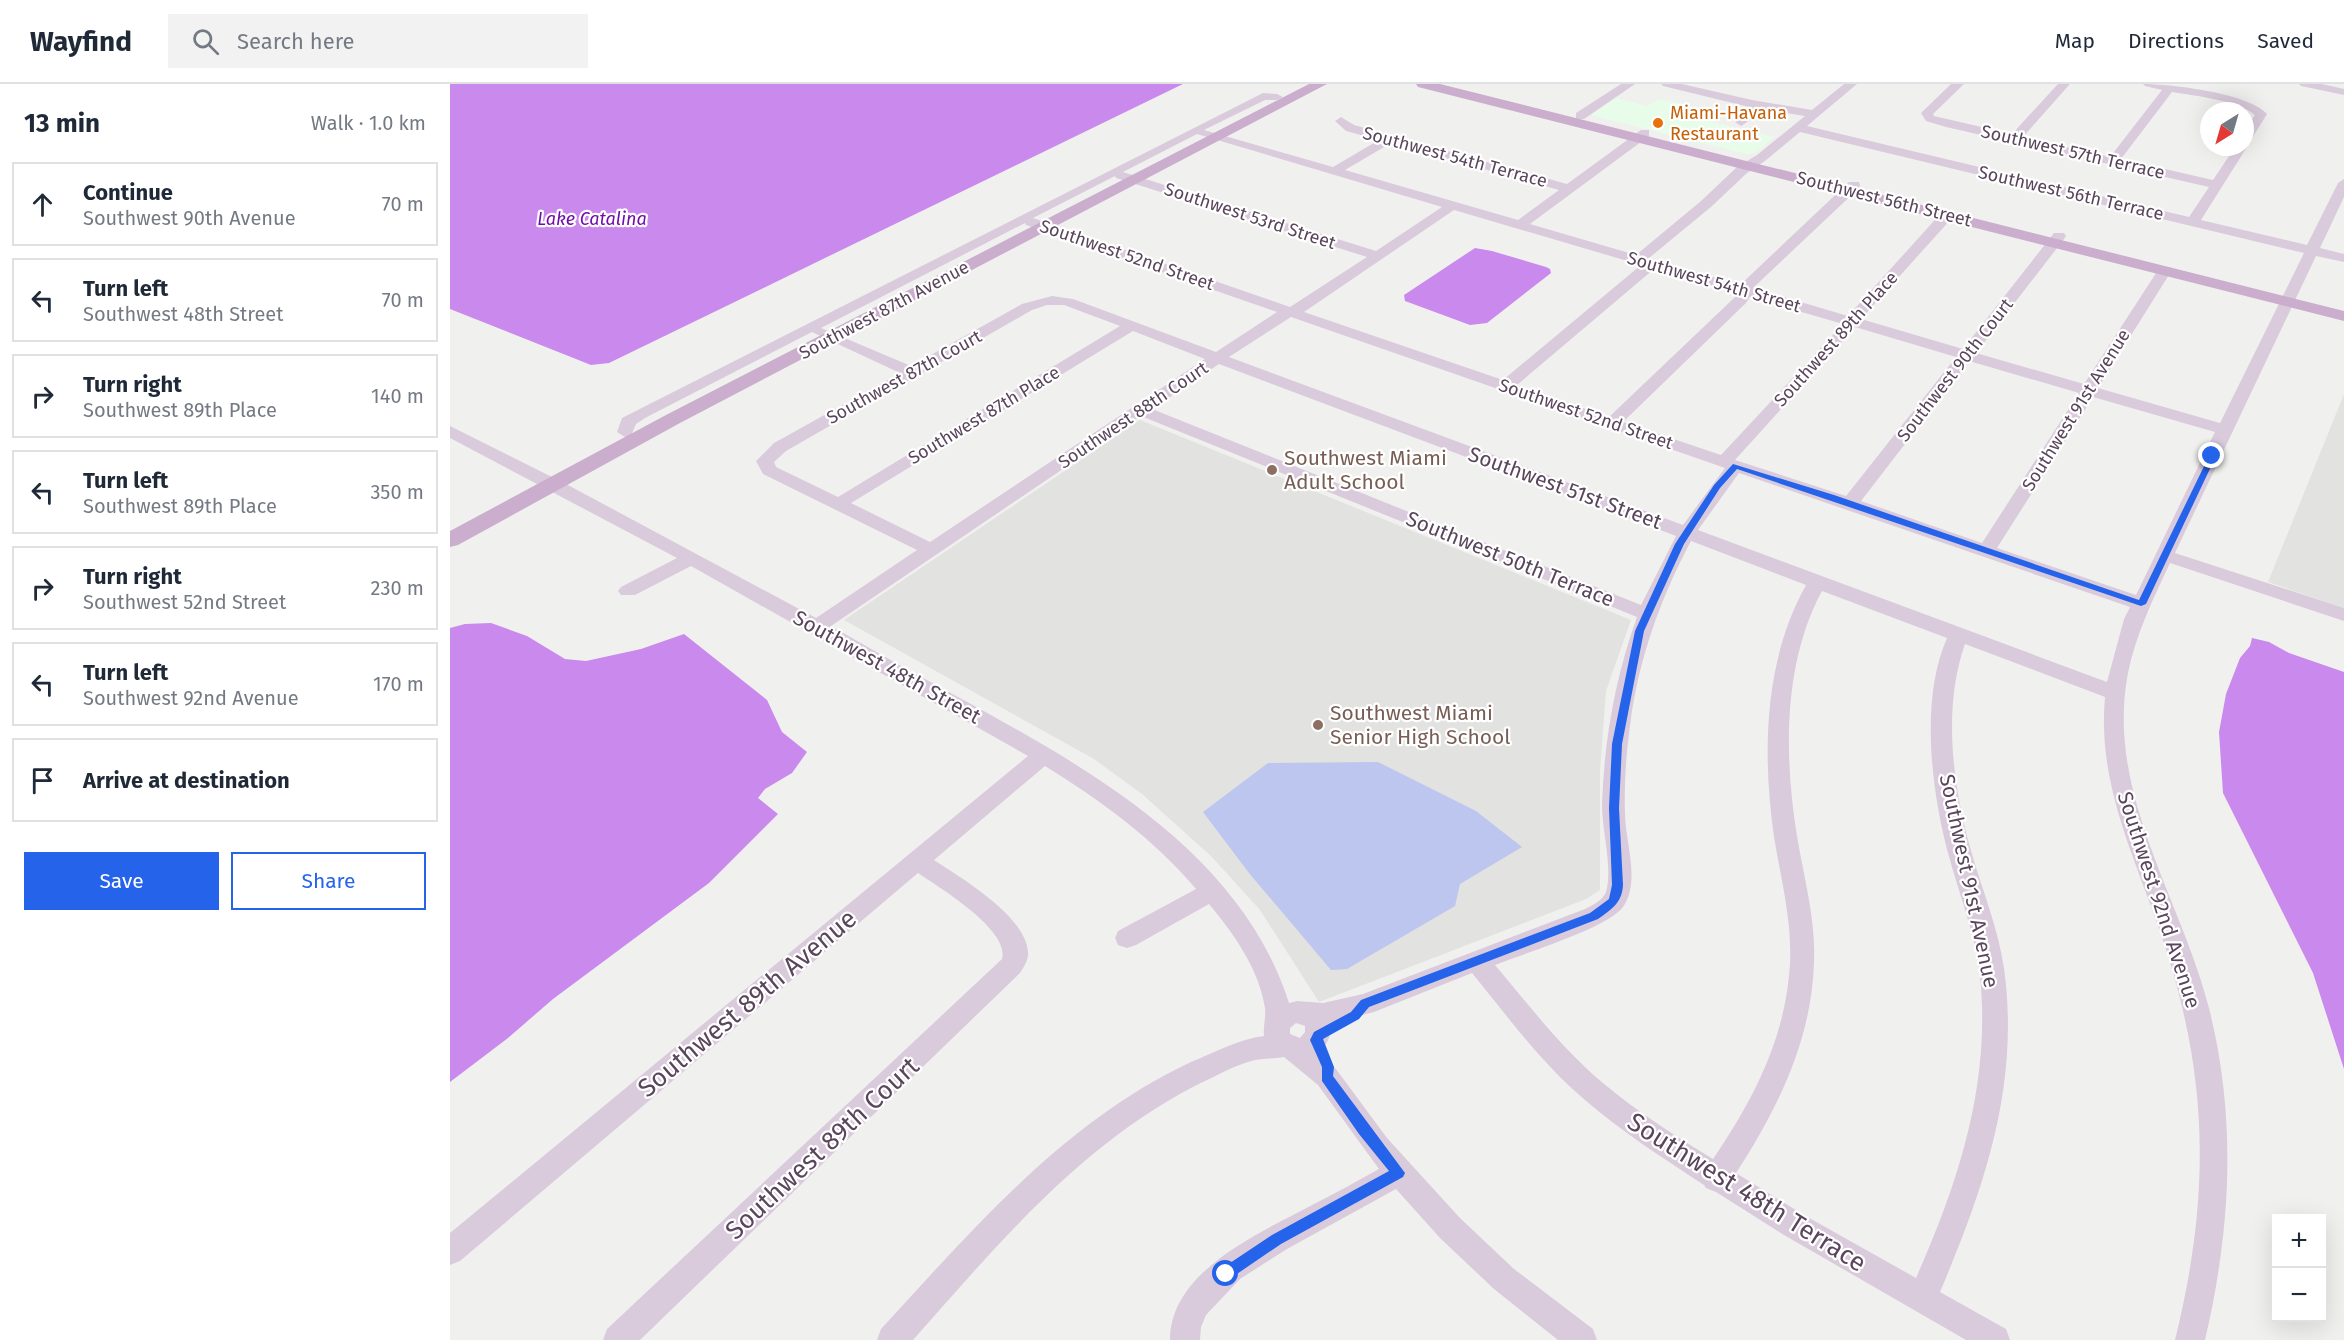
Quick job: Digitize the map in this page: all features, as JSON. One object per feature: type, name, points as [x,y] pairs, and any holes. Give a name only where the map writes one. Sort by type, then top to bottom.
[{"type":"main road","name":"Southwest 87th Avenue","points":[[1277,101],[1303,84]]},
{"type":"main road","name":"Southwest 87th Avenue","points":[[450,526],[547,481],[825,334],[936,272],[1037,224],[1277,101],[1320,84]]},
{"type":"main road","name":"Southwest 56th Street","points":[[1423,84],[1643,135],[1851,187],[2290,298],[2344,316]]},
{"type":"main road","name":"Southwest 56th Street","points":[[1454,84],[1580,116],[1643,135]]},
{"type":"main road","name":"Southwest 56th Street","points":[[1851,187],[1947,215],[2057,239],[2165,270],[2344,308]]},
{"type":"main road","name":"Southwest 87th Avenue","points":[[450,540],[626,432],[825,334]]},
{"type":"street","points":[[1580,116],[1629,84]]},
{"type":"street","points":[[1667,84],[1688,86],[1763,106],[1788,108],[1815,114]]},
{"type":"street","points":[[1505,387],[1753,163],[1851,84]]},
{"type":"street","name":"Southwest 57th Terrace","points":[[1958,84],[1928,112],[1930,118],[2217,185]]},
{"type":"street","points":[[2014,139],[2064,84]]},
{"type":"street","points":[[2149,84],[2236,102]]},
{"type":"street","points":[[2306,84],[2344,92]]},
{"type":"street","points":[[2113,161],[2169,88]]},
{"type":"street","name":"Southwest 87th Avenue","points":[[626,432],[628,422],[639,415],[936,272],[1259,98],[1277,101]]},
{"type":"street","points":[[1742,122],[1763,106]]},
{"type":"street","points":[[2254,108],[2261,114],[2254,125]]},
{"type":"street","name":"Southwest 54th Terrace","points":[[1341,121],[1350,128],[1570,189]]},
{"type":"street","name":"Southwest 56th Terrace","points":[[1798,128],[2344,258]]},
{"type":"street","name":"Southwest 54th Street","points":[[1208,135],[2225,430]]},
{"type":"street","points":[[1519,226],[1643,135]]},
{"type":"street","points":[[1333,172],[1389,139]]},
{"type":"street","points":[[2193,222],[2235,156]]},
{"type":"street","name":"Southwest 53rd Street","points":[[1127,177],[1378,256]]},
{"type":"street","name":"Southwest 92nd Avenue","points":[[2190,1340],[2202,1297],[2212,1232],[2215,1141],[2209,1067],[2186,970],[2135,839],[2126,808],[2115,755],[2113,717],[2115,693],[2126,642],[2141,604],[2312,250],[2337,212],[2344,183]]},
{"type":"street","points":[[1612,423],[1741,300],[1748,284],[1851,187]]},
{"type":"street","name":"Southwest 88th Court","points":[[816,627],[1278,317],[1302,307],[1452,206]]},
{"type":"street","name":"Southwest 89th Place","points":[[892,1340],[1026,1195],[1098,1131],[1170,1084],[1297,1031],[1355,1015],[1365,1004],[1594,916],[1605,909],[1617,896],[1618,868],[1614,799],[1617,744],[1634,649],[1646,614],[1671,559],[1730,464],[1947,215]]},
{"type":"street","name":"Southwest 52nd Street","points":[[1037,224],[1505,387],[2141,604]]},
{"type":"street","name":"Southwest 90th Court","points":[[1850,503],[2057,239]]},
{"type":"street","name":"Southwest 91st Avenue","points":[[1987,550],[2165,270]]},
{"type":"street","name":"Southwest 51st Street","points":[[1048,300],[1068,302],[2115,693]]},
{"type":"street","name":"Southwest 87th Court","points":[[838,504],[770,470],[765,461],[767,456],[1027,307],[1048,300]]},
{"type":"street","name":"Southwest 87th Place","points":[[838,504],[1131,326]]},
{"type":"street","points":[[825,334],[912,372]]},
{"type":"street","name":"Southwest 50th Terrace","points":[[1140,410],[1646,614]]},
{"type":"street","name":"Southwest 48th Street","points":[[450,431],[691,558],[1087,780],[1130,811],[1172,846],[1213,891],[1245,933],[1268,973],[1269,987],[1277,1003],[1297,1031]]},
{"type":"street","points":[[838,504],[931,550]]},
{"type":"street","points":[[2164,555],[2344,615]]},
{"type":"street","points":[[628,591],[691,558]]},
{"type":"street","points":[[1716,1179],[1758,1116],[1779,1072],[1791,1034],[1800,988],[1802,937],[1783,815],[1779,766],[1780,731],[1784,686],[1792,647],[1805,603],[1818,581]]},
{"type":"street","name":"Southwest 91st Avenue","points":[[1922,1298],[1958,1217],[1976,1162],[1990,1103],[1996,1044],[1993,986],[1986,941],[1956,839],[1943,749],[1942,720],[1947,670],[1952,648],[1959,634]]},
{"type":"street","name":"Southwest 89th Avenue","points":[[450,1251],[1043,755]]},
{"type":"street","name":"Southwest 89th Court","points":[[618,1340],[996,984],[1013,964],[1016,949],[1013,939],[994,918],[918,860]]},
{"type":"street","points":[[1127,938],[1213,891]]},
{"type":"street","name":"Southwest 48th Terrace","points":[[1476,960],[1529,1027],[1593,1090],[1648,1134],[1716,1179],[1995,1340]]},
{"type":"street","points":[[1297,1031],[1364,1130],[1399,1173],[1450,1228],[1504,1279],[1582,1340]]},
{"type":"street","points":[[1185,1336],[1186,1322],[1193,1307],[1202,1294],[1226,1274],[1277,1239],[1399,1173]]},
{"type":"shaded area","points":[[1616,98],[1647,106],[1659,99],[1697,107],[1687,116],[1774,137],[1756,153],[1747,154],[1591,115]]},
{"type":"shaded area","points":[[2344,394],[2344,608],[2268,582]]},
{"type":"shaded area","name":"Southwest Miami Senior High School","points":[[1140,420],[1631,620],[1606,691],[1600,771],[1600,890],[1586,899],[1319,1002],[1260,910],[1212,857],[1142,794],[1094,759],[844,620]]},
{"type":"shaded area","points":[[1378,762],[1476,811],[1522,847],[1460,884],[1455,906],[1347,969],[1331,970],[1249,873],[1203,812],[1268,763]]},
{"type":"water","name":"Lake Catalina","points":[[450,84],[1183,84],[609,363],[591,365],[450,309]]},
{"type":"water","points":[[1475,248],[1546,267],[1551,273],[1487,323],[1470,325],[1405,301],[1404,295]]},
{"type":"water","points":[[491,623],[527,636],[565,659],[586,661],[641,649],[684,634],[767,700],[782,732],[807,752],[792,773],[765,789],[758,798],[778,814],[709,883],[553,999],[508,1038],[450,1082],[450,628],[465,624]]},
{"type":"water","points":[[2252,638],[2269,642],[2289,653],[2344,672],[2344,1069],[2313,973],[2223,793],[2219,732],[2226,694],[2240,658],[2250,646]]},
{"type":"place","name":"Miami-Havana Restaurant","points":[[1658,123]]},
{"type":"place","name":"Southwest Miami Adult School","points":[[1272,470]]},
{"type":"place","name":"Southwest Miami Senior High School","points":[[1318,725]]},
{"type":"route","points":[[1226,1274],[1277,1239],[1399,1173],[1364,1130],[1327,1077],[1328,1067],[1322,1049],[1316,1040],[1318,1036],[1355,1015],[1365,1004],[1594,916],[1605,909],[1617,896],[1618,868],[1614,828],[1617,744],[1634,649],[1652,599],[1679,544],[1717,487],[1736,466],[1831,496],[2141,604],[2212,456]]}]
